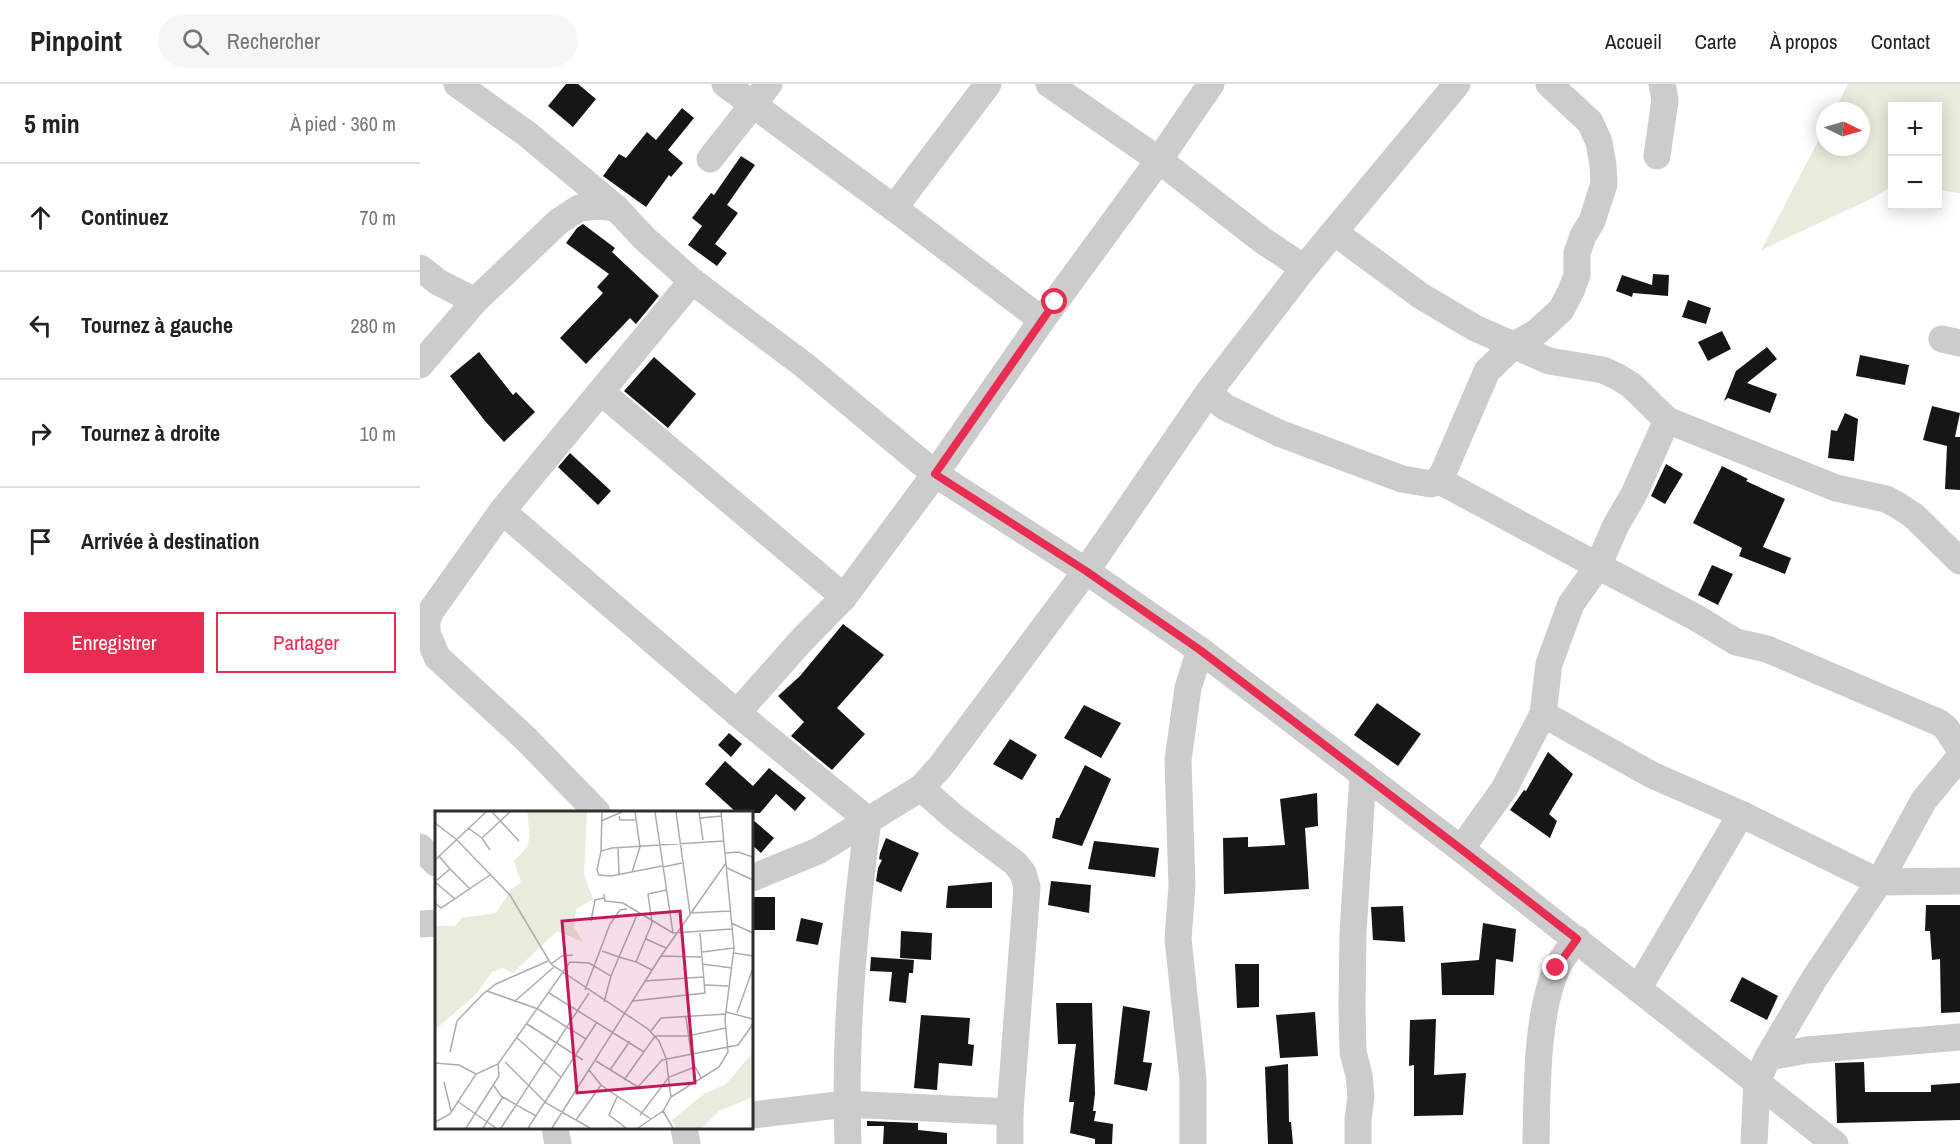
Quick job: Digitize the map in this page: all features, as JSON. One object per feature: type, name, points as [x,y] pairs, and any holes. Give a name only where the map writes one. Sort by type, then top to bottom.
[{"type":"street","points":[[457,84],[527,135],[616,208],[644,238],[692,281],[804,365],[935,474],[1086,571],[1200,650],[1577,939],[1835,1144]]},
{"type":"street","points":[[725,84],[1042,320]]},
{"type":"street","points":[[710,159],[769,84]]},
{"type":"street","points":[[894,208],[988,84]]},
{"type":"street","points":[[1049,84],[1159,160],[1262,240],[1304,268]]},
{"type":"street","points":[[737,713],[800,642],[844,597],[935,474],[1211,84]]},
{"type":"street","points":[[753,878],[818,851],[921,788],[940,767],[1086,571],[1208,393],[1304,268],[1457,84]]},
{"type":"street","points":[[1208,393],[1225,407],[1291,437],[1402,479],[1431,484],[1438,480],[1487,371],[1514,345],[1537,332],[1561,310],[1571,291],[1576,275],[1577,253],[1592,221],[1604,184],[1604,165],[1599,142],[1590,122],[1550,84]]},
{"type":"street","points":[[1657,156],[1665,100],[1662,84]]},
{"type":"street","points":[[420,365],[475,301],[558,222],[579,208],[598,206],[616,208]]},
{"type":"street","points":[[1334,232],[1421,296],[1475,328],[1550,361],[1603,370],[1618,376],[1642,394],[1667,420],[1836,488],[1886,499],[1914,516],[1960,561]]},
{"type":"street","points":[[420,268],[438,282],[475,301]]},
{"type":"street","points":[[595,811],[525,738],[437,657],[427,633],[427,620],[430,611],[502,511],[692,281]]},
{"type":"street","points":[[602,392],[844,597]]},
{"type":"street","points":[[1461,849],[1504,789],[1544,714],[1549,664],[1571,604],[1598,566],[1667,420]]},
{"type":"street","points":[[1438,480],[1695,617],[1736,642],[1767,649],[1940,723],[1960,749]]},
{"type":"street","points":[[502,511],[737,713],[868,820]]},
{"type":"street","points":[[1193,1144],[1193,1079],[1178,939],[1182,886],[1178,760],[1188,688],[1200,650]]},
{"type":"street","points":[[1544,714],[1652,775],[1741,814],[1879,882],[1960,881]]},
{"type":"street","points":[[1754,1144],[1757,1082],[1768,1057],[1814,979],[1879,882],[1924,800],[1960,757]]},
{"type":"street","points":[[1358,1144],[1361,1096],[1353,1052],[1353,933],[1363,774]]},
{"type":"street","points":[[921,788],[955,818],[1015,863],[1023,873],[1027,887],[1010,1112],[1010,1144]]},
{"type":"street","points":[[1638,989],[1741,814]]},
{"type":"street","points":[[848,1144],[846,1104],[851,982],[868,820]]},
{"type":"street","points":[[420,848],[435,862]]},
{"type":"street","points":[[420,924],[435,923]]},
{"type":"street","points":[[1536,1144],[1537,1081],[1547,999],[1556,968],[1577,939]]},
{"type":"street","points":[[1768,1057],[1807,1050],[1960,1037]]},
{"type":"street","points":[[753,1115],[846,1104],[1010,1112]]},
{"type":"street","points":[[555,1129],[558,1144]]},
{"type":"street","points":[[684,1129],[687,1144]]},
{"type":"green space","points":[[1848,84],[1960,84],[1960,193],[1942,191],[1942,102],[1888,102],[1888,189],[1873,198],[1761,250],[1816,145],[1816,156],[1870,156],[1870,102],[1839,102]]},
{"type":"building","points":[[566,84],[578,84],[596,99],[573,127],[548,106]]},
{"type":"building","points":[[682,108],[694,118],[668,150],[683,163],[671,177],[669,175],[646,207],[603,176],[619,154],[626,158],[647,132],[656,140]]},
{"type":"building","points":[[741,156],[755,165],[727,205],[738,213],[715,244],[727,253],[717,266],[688,245],[702,226],[692,218],[711,193],[714,195]]},
{"type":"building","points":[[583,224],[615,248],[612,252],[659,296],[636,324],[630,318],[586,364],[560,338],[603,293],[597,287],[609,274],[566,243],[577,228]]},
{"type":"building","points":[[1653,274],[1669,275],[1668,296],[1633,293],[1632,297],[1616,291],[1622,275],[1652,285]]},
{"type":"building","points":[[1688,300],[1711,308],[1706,324],[1682,317]]},
{"type":"building","points":[[1722,331],[1731,349],[1708,361],[1698,342]]},
{"type":"building","points":[[1767,347],[1777,359],[1747,383],[1777,394],[1770,413],[1728,398],[1724,401],[1736,371]]},
{"type":"building","points":[[479,352],[513,395],[516,392],[535,412],[504,442],[450,376]]},
{"type":"building","points":[[1860,355],[1909,365],[1905,385],[1856,376]]},
{"type":"building","points":[[654,357],[696,394],[668,428],[624,391]]},
{"type":"building","points":[[1932,406],[1960,413],[1955,437],[1960,437],[1960,490],[1945,489],[1947,446],[1923,440]]},
{"type":"building","points":[[1845,413],[1858,419],[1854,461],[1828,458],[1831,430],[1837,431]]},
{"type":"building","points":[[570,453],[611,491],[598,505],[558,467]]},
{"type":"building","points":[[1666,464],[1683,474],[1665,504],[1651,496]]},
{"type":"building","points":[[1722,466],[1748,479],[1746,481],[1785,499],[1763,547],[1791,558],[1785,574],[1739,556],[1742,548],[1693,523]]},
{"type":"building","points":[[1712,565],[1733,574],[1718,605],[1698,595]]},
{"type":"building","points":[[843,624],[884,655],[837,708],[865,734],[832,770],[791,736],[804,722],[778,696],[800,676]]},
{"type":"building","points":[[1377,703],[1421,734],[1398,766],[1354,735]]},
{"type":"building","points":[[1084,705],[1121,723],[1101,758],[1064,738]]},
{"type":"building","points":[[729,733],[742,744],[731,757],[718,745]]},
{"type":"building","points":[[1010,739],[1037,755],[1022,780],[993,764]]},
{"type":"building","points":[[1548,752],[1573,774],[1549,814],[1557,821],[1550,838],[1510,810],[1524,790],[1526,791]]},
{"type":"building","points":[[725,761],[753,786],[769,768],[806,798],[795,811],[776,794],[760,813],[735,811],[705,784]]},
{"type":"building","points":[[1085,765],[1111,779],[1082,846],[1052,838],[1056,818],[1059,818]]},
{"type":"building","points":[[1317,793],[1318,826],[1305,828],[1309,889],[1224,894],[1223,838],[1248,837],[1248,847],[1285,845],[1280,799]]},
{"type":"building","points":[[753,820],[774,838],[761,853],[753,846]]},
{"type":"building","points":[[886,838],[919,853],[901,892],[876,881],[882,860],[879,859],[880,853]]},
{"type":"building","points":[[1094,841],[1159,848],[1155,877],[1088,869]]},
{"type":"building","points":[[1051,881],[1091,885],[1089,913],[1048,905]]},
{"type":"building","points":[[992,882],[992,908],[946,908],[948,886]]},
{"type":"building","points":[[753,897],[775,897],[775,930],[753,930]]},
{"type":"building","points":[[1926,905],[1960,905],[1960,1012],[1941,1013],[1940,959],[1932,960],[1930,931],[1925,931]]},
{"type":"building","points":[[1403,906],[1405,942],[1373,940],[1371,907]]},
{"type":"building","points":[[801,918],[823,923],[818,945],[796,941]]},
{"type":"building","points":[[1483,923],[1516,929],[1513,962],[1496,959],[1494,995],[1442,995],[1441,963],[1479,960]]},
{"type":"building","points":[[901,931],[932,933],[931,960],[900,958]]},
{"type":"building","points":[[871,957],[914,960],[913,973],[909,973],[906,1003],[889,1001],[892,972],[870,971]]},
{"type":"building","points":[[1235,964],[1259,964],[1259,1007],[1237,1008]]},
{"type":"building","points":[[1742,977],[1778,996],[1767,1020],[1730,1001]]},
{"type":"building","points":[[1056,1003],[1092,1003],[1095,1094],[1093,1111],[1096,1111],[1094,1121],[1113,1124],[1112,1144],[1095,1144],[1095,1139],[1070,1133],[1074,1102],[1069,1102],[1076,1044],[1058,1044]]},
{"type":"building","points":[[1123,1006],[1150,1011],[1143,1062],[1152,1063],[1147,1091],[1114,1084]]},
{"type":"building","points":[[1315,1012],[1318,1056],[1280,1058],[1276,1015]]},
{"type":"building","points":[[921,1015],[970,1018],[968,1044],[974,1045],[972,1066],[939,1063],[937,1090],[914,1088]]},
{"type":"building","points":[[1436,1019],[1434,1075],[1466,1073],[1463,1115],[1414,1116],[1414,1065],[1409,1066],[1410,1020]]},
{"type":"building","points":[[1864,1062],[1865,1092],[1931,1092],[1931,1085],[1960,1083],[1960,1120],[1837,1123],[1835,1063]]},
{"type":"building","points":[[1288,1064],[1289,1122],[1291,1122],[1293,1144],[1268,1144],[1265,1067]]},
{"type":"building","points":[[867,1121],[918,1123],[918,1130],[947,1133],[947,1144],[883,1144],[884,1126],[867,1126]]},
{"type":"route","points":[[1055,302],[935,474],[1086,571],[1200,650],[1577,939],[1556,968]]}]
